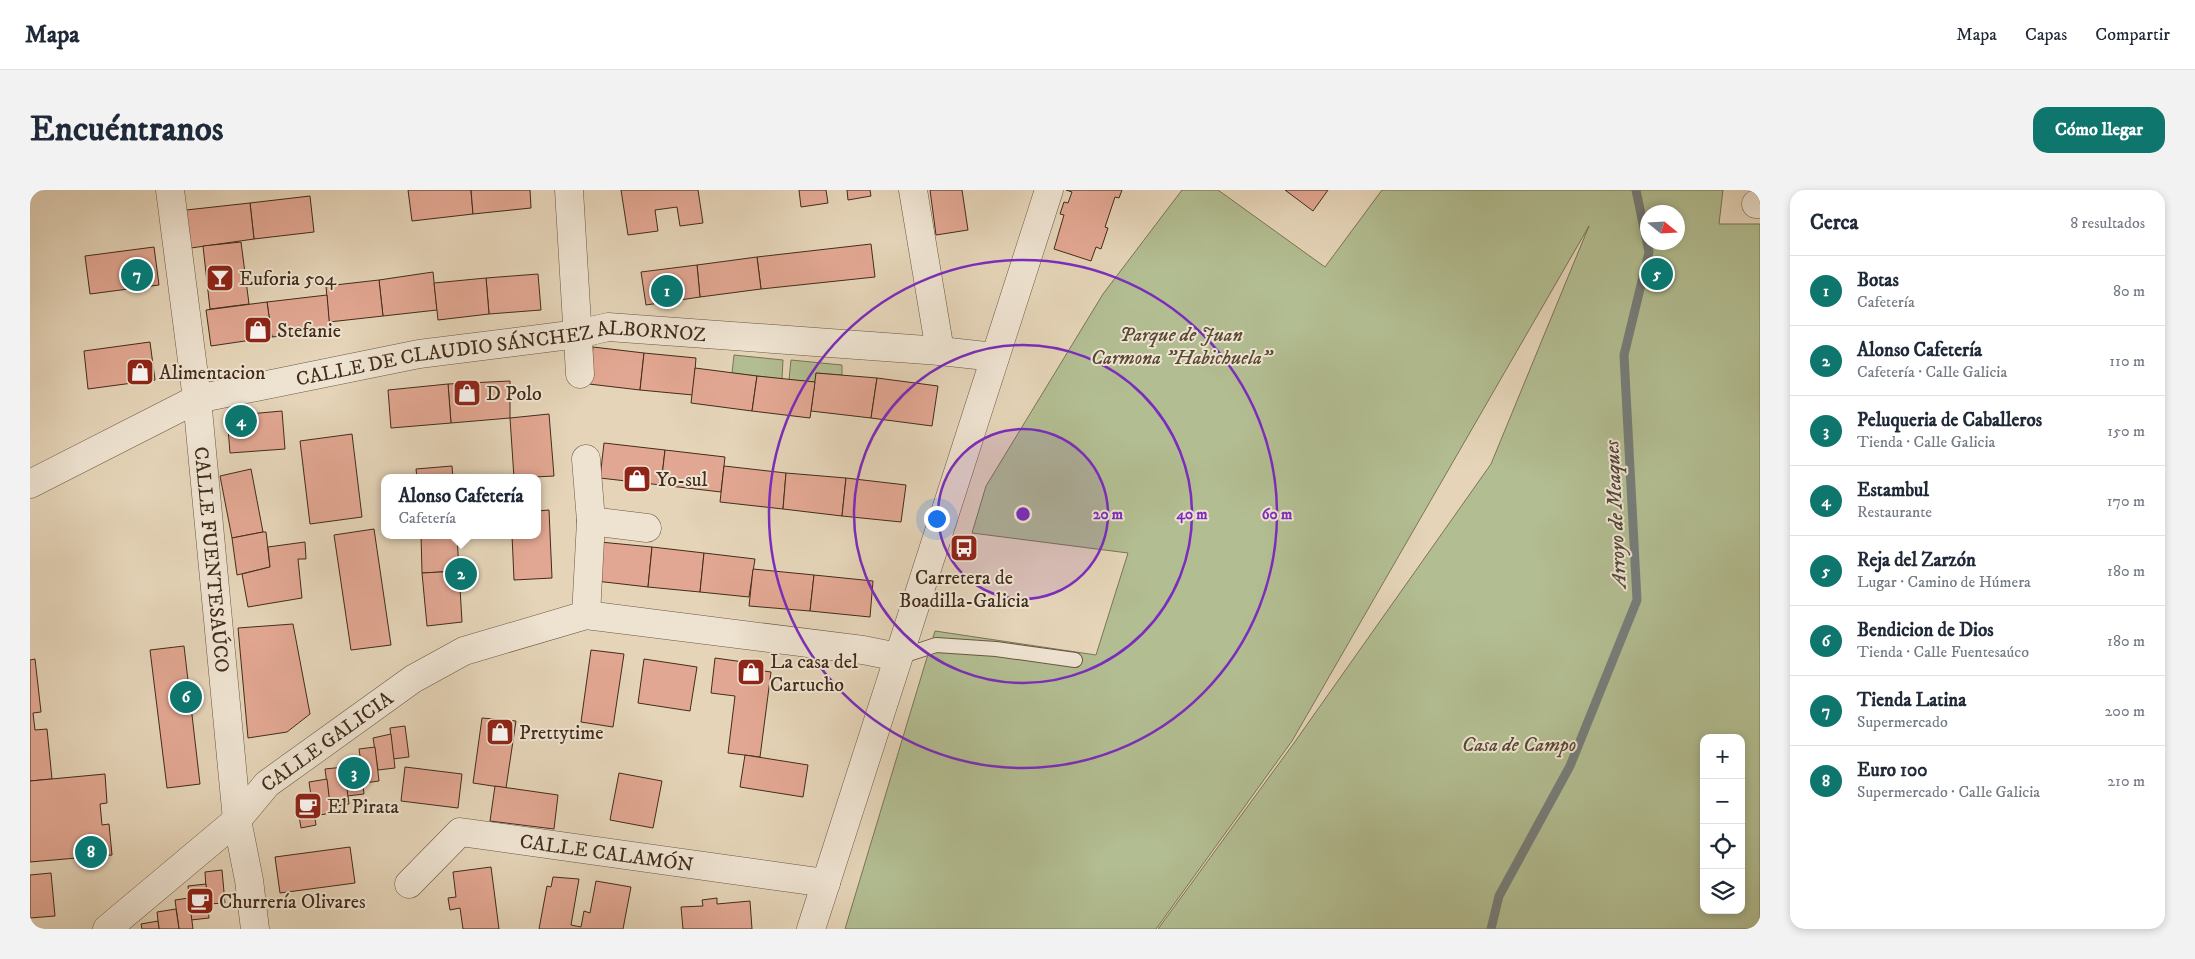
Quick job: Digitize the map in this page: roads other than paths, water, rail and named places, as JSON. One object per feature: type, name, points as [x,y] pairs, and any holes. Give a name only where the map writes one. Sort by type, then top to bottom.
[{"type":"street","name":"CALLE FUENTESAÚCO","points":[[170,190],[197,398],[237,820],[249,880],[255,929]]},
{"type":"street","points":[[569,190],[580,374]]},
{"type":"street","points":[[913,190],[940,351]]},
{"type":"street","points":[[811,929],[1049,190]]},
{"type":"street","name":"CALLE DE CLAUDIO SÁNCHEZ ALBORNOZ","points":[[30,484],[197,398],[419,354],[578,334],[608,326],[940,351],[995,357]]},
{"type":"street","points":[[586,459],[591,521],[586,615]]},
{"type":"street","points":[[591,521],[647,528]]},
{"type":"street","name":"CALLE GALICIA","points":[[107,929],[237,820],[267,784],[413,679],[464,651],[586,615],[863,650],[898,657]]},
{"type":"street","name":"CALLE CALAMÓN","points":[[408,884],[460,832],[826,883]]},
{"type":"lane","points":[[898,657],[936,646],[996,650],[1075,660]]},
{"type":"waterway","name":"Arroyo de Meaques","points":[[1491,929],[1499,896],[1570,766],[1637,600],[1624,355],[1649,252],[1636,190]]},
{"type":"place","name":"Reja del Zarzón","points":[[1657,274]]},
{"type":"place","name":"Tienda Latina","points":[[137,275]]},
{"type":"place","name":"Euforia 504","points":[[220,278]]},
{"type":"place","name":"Botas","points":[[667,291]]},
{"type":"place","name":"Stefanie","points":[[258,330]]},
{"type":"place","name":"Alimentacion","points":[[140,372]]},
{"type":"place","name":"D Polo","points":[[467,393]]},
{"type":"place","name":"Estambul","points":[[241,421]]},
{"type":"place","name":"Yo-sul","points":[[637,479]]},
{"type":"place","name":"Carretera de Boadilla-Galicia","points":[[964,548]]},
{"type":"place","name":"Alonso Cafetería","points":[[461,574]]},
{"type":"place","name":"La casa del Cartucho","points":[[751,672]]},
{"type":"place","name":"Bendicion de Dios","points":[[186,697]]},
{"type":"place","name":"Prettytime","points":[[500,732]]},
{"type":"place","name":"Peluqueria de Caballeros","points":[[354,773]]},
{"type":"place","name":"El Pirata","points":[[308,806]]},
{"type":"place","name":"Euro 100","points":[[91,852]]},
{"type":"place","name":"Churrería Olivares","points":[[200,901]]},
{"type":"park label","name":"Parque de Juan Carmona \"Habichuela\"","points":[[1181,346]]},
{"type":"park label","name":"Casa de Campo","points":[[1519,744]]}]
